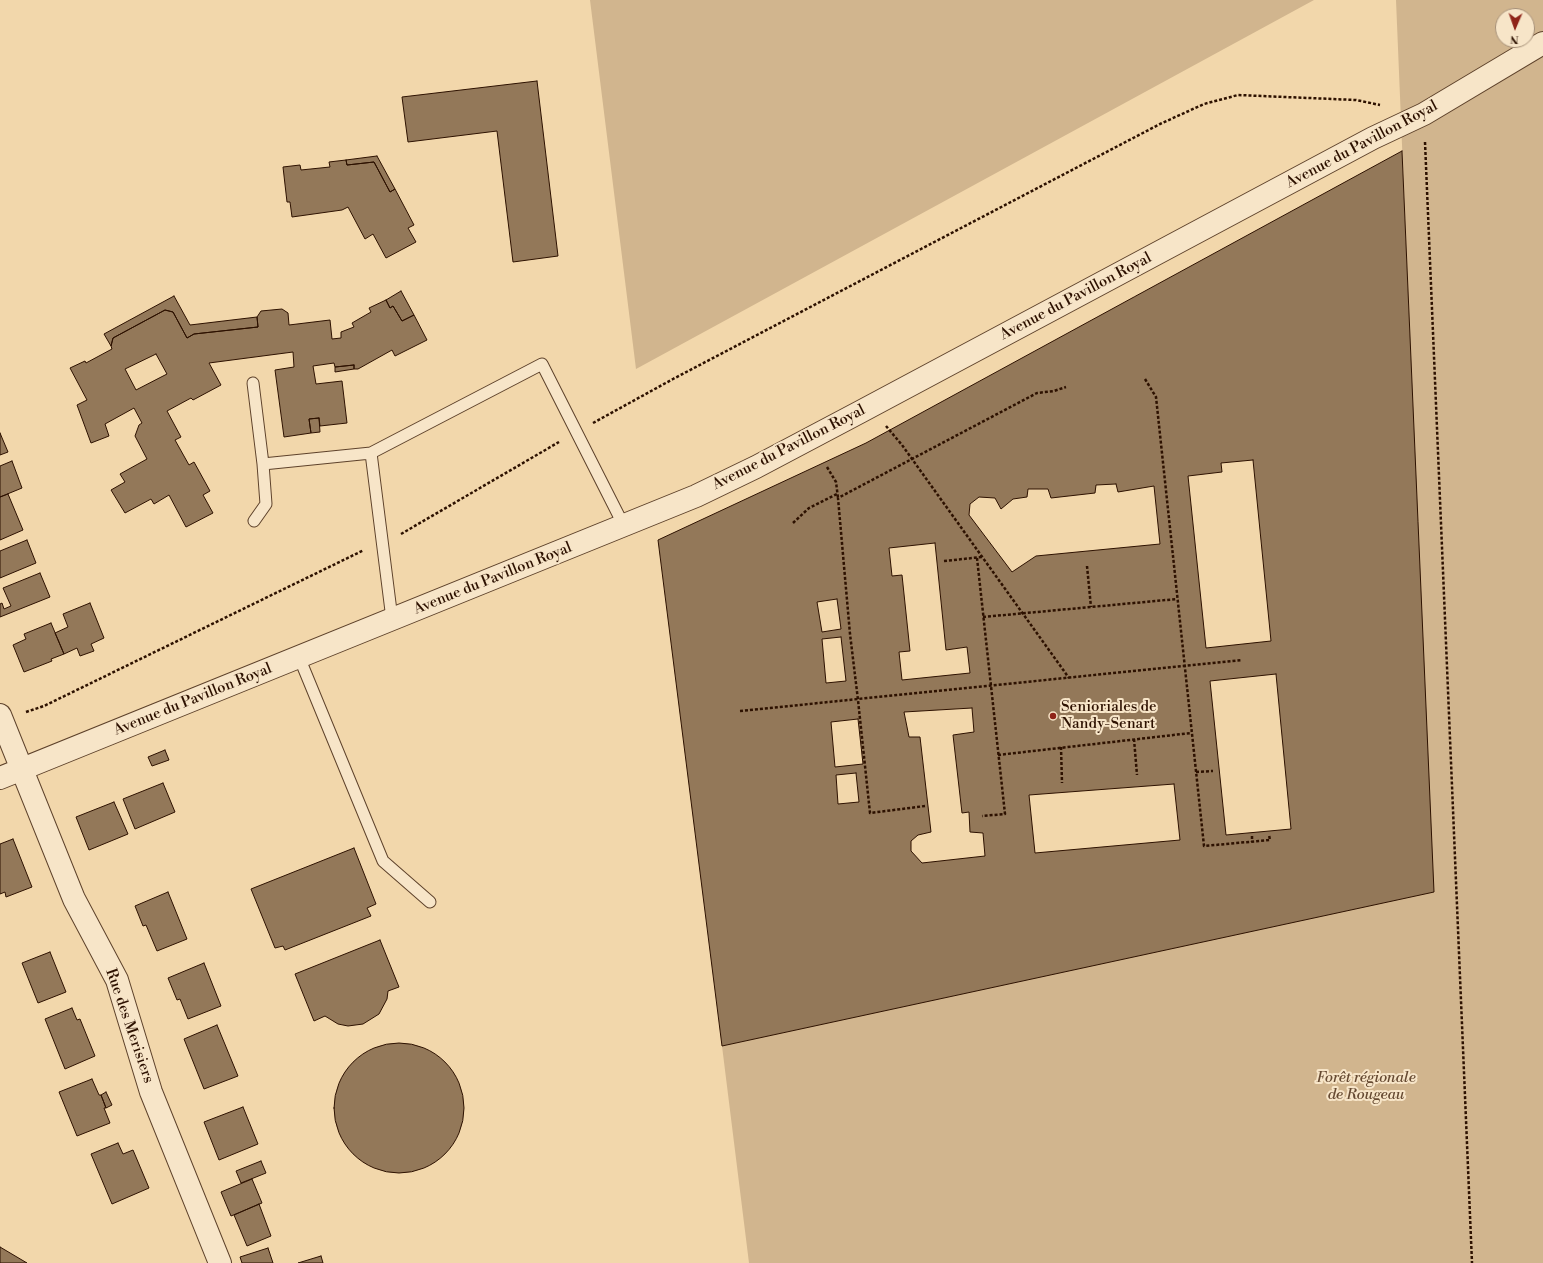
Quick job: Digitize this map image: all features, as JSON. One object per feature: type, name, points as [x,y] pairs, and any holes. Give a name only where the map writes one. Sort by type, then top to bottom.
[{"type":"street","name":"Avenue du Pavillon Royal","points":[[0,778],[696,496],[756,467],[1373,138],[1424,114],[1543,44]]},
{"type":"street","name":"Rue des Merisiers","points":[[1,718],[74,899],[116,980],[151,1092],[220,1263]]},
{"type":"lane","points":[[263,464],[371,453],[542,364],[624,526]]},
{"type":"lane","points":[[252,383],[263,464],[266,504],[254,521]]},
{"type":"lane","points":[[371,453],[392,620]]},
{"type":"lane","points":[[299,657],[383,861],[430,902]]},
{"type":"path","points":[[1,718],[44,706],[366,548],[383,544],[576,432],[673,379],[1153,128],[1204,104],[1238,95],[1356,100],[1386,106]]},
{"type":"path","points":[[1424,114],[1472,1263]]},
{"type":"path","points":[[1145,380],[1156,397],[1204,846],[1270,840],[1269,835]]},
{"type":"path","points":[[838,498],[1037,393],[1054,391],[1066,387]]},
{"type":"path","points":[[886,426],[1069,678]]},
{"type":"path","points":[[827,467],[836,482],[838,498],[850,634],[870,813],[924,806]]},
{"type":"path","points":[[793,523],[809,508],[837,494]]},
{"type":"path","points":[[944,561],[982,557]]},
{"type":"path","points":[[977,558],[1005,814],[982,816]]},
{"type":"path","points":[[1087,566],[1091,607]]},
{"type":"path","points":[[984,617],[1177,599]]},
{"type":"path","points":[[740,711],[1242,660]]},
{"type":"path","points":[[998,755],[1191,733]]},
{"type":"path","points":[[1134,739],[1136,775]]},
{"type":"path","points":[[1061,747],[1062,783]]},
{"type":"path","points":[[1196,772],[1213,771]]},
{"type":"path","points":[[1252,836],[1252,842]]},
{"type":"green space","points":[[590,0],[1314,0],[636,369]]},
{"type":"green space","name":"Forêt régionale de Rougeau","points":[[1396,0],[1543,0],[1543,1263],[749,1263],[722,1046],[1433,892]]},
{"type":"building","points":[[537,81],[558,256],[513,262],[497,131],[408,142],[402,97]]},
{"type":"building","name":"Senioriales de Nandy-Senart","points":[[1402,151],[1434,892],[722,1046],[658,540],[866,443]]},
{"type":"building","points":[[377,156],[395,189],[390,192],[374,162],[347,165],[346,160]]},
{"type":"building","points":[[346,160],[347,165],[374,162],[390,192],[395,189],[414,225],[408,228],[416,242],[386,258],[373,234],[365,239],[348,207],[342,210],[292,217],[290,202],[287,202],[283,167],[300,165],[301,170],[330,167],[329,162]]},
{"type":"building","points":[[401,291],[414,315],[402,321],[393,306],[390,308],[386,300]]},
{"type":"building","points":[[174,296],[190,325],[257,317],[258,327],[194,334],[187,338],[173,312],[165,310],[113,338],[111,346],[104,334]]},
{"type":"building","points":[[386,300],[390,308],[393,306],[402,321],[414,315],[427,340],[395,356],[392,350],[358,369],[354,369],[354,365],[335,367],[334,363],[313,366],[316,384],[342,381],[347,423],[320,426],[319,418],[309,419],[311,433],[284,437],[275,370],[294,367],[293,352],[209,363],[221,385],[193,400],[191,398],[167,411],[181,437],[175,440],[189,465],[194,462],[210,491],[203,495],[213,513],[186,527],[169,495],[154,504],[151,499],[125,513],[111,490],[125,482],[120,474],[147,459],[135,436],[139,425],[142,423],[134,408],[105,424],[109,436],[91,443],[77,405],[87,400],[70,368],[85,361],[86,363],[112,349],[111,346],[113,338],[165,310],[173,312],[187,338],[194,334],[258,327],[257,317],[261,311],[282,309],[288,313],[289,325],[330,320],[332,339],[341,338],[341,332],[354,327],[352,323],[371,312],[369,308]],"holes":[[[156,354],[167,374],[136,390],[125,369]]]},
{"type":"building","points":[[354,365],[354,369],[335,372],[335,367]]},
{"type":"building","points":[[319,418],[320,432],[311,433],[309,419]]},
{"type":"building","points":[[0,433],[8,452],[0,455]]},
{"type":"building","points":[[1253,460],[1271,641],[1206,648],[1188,476],[1222,472],[1221,463]]},
{"type":"building","points":[[12,461],[22,488],[0,497],[0,466]]},
{"type":"building","points":[[1116,484],[1118,492],[1154,486],[1160,544],[1036,556],[1012,572],[969,515],[970,504],[979,497],[995,498],[1001,509],[1013,499],[1027,497],[1028,489],[1048,489],[1051,498],[1095,493],[1096,485]]},
{"type":"building","points":[[8,494],[23,530],[0,540],[0,497]]},
{"type":"building","points":[[27,540],[36,563],[0,578],[0,551]]},
{"type":"building","points":[[935,543],[946,650],[967,647],[970,673],[902,680],[899,652],[910,651],[902,575],[892,576],[889,548]]},
{"type":"building","points":[[40,573],[50,597],[0,617],[0,604],[2,603],[4,609],[11,606],[3,588]]},
{"type":"building","points":[[837,599],[841,629],[822,632],[817,602]]},
{"type":"building","points":[[90,603],[104,638],[91,644],[94,651],[80,656],[77,648],[64,654],[55,633],[68,627],[63,614]]},
{"type":"building","points":[[51,623],[64,654],[51,659],[52,661],[24,672],[13,645],[26,639],[24,634]]},
{"type":"building","points":[[841,637],[846,681],[826,683],[822,639]]},
{"type":"building","points":[[1276,674],[1291,829],[1226,835],[1210,681]]},
{"type":"building","points":[[972,708],[974,732],[953,735],[962,813],[969,812],[970,832],[983,833],[985,856],[922,863],[911,851],[911,841],[918,835],[931,832],[920,737],[909,737],[904,712]]},
{"type":"building","points":[[858,719],[863,764],[835,767],[831,722]]},
{"type":"building","points":[[165,750],[169,760],[152,766],[148,757]]},
{"type":"building","points":[[856,773],[859,802],[838,804],[836,775]]},
{"type":"building","points":[[163,783],[175,812],[135,829],[123,799]]},
{"type":"building","points":[[1174,784],[1180,840],[1035,853],[1029,795]]},
{"type":"building","points":[[114,802],[128,834],[89,850],[76,817]]},
{"type":"building","points":[[13,839],[32,887],[6,897],[5,892],[0,894],[0,844]]},
{"type":"building","points":[[354,848],[376,904],[367,908],[371,916],[285,950],[283,946],[275,948],[251,889]]},
{"type":"building","points":[[168,892],[187,939],[157,951],[146,925],[143,926],[135,906]]},
{"type":"building","points":[[380,940],[399,987],[388,991],[387,999],[379,1014],[363,1024],[348,1026],[338,1024],[325,1016],[314,1021],[295,974]]},
{"type":"building","points":[[50,952],[66,992],[38,1003],[22,963]]},
{"type":"building","points":[[204,963],[221,1006],[188,1019],[180,999],[177,1000],[168,978]]},
{"type":"building","points":[[72,1008],[77,1020],[80,1019],[95,1056],[65,1069],[45,1019]]},
{"type":"building","points":[[217,1025],[238,1076],[204,1089],[184,1039]]},
{"type":"building","points":[[405,1043],[418,1045],[430,1050],[441,1057],[450,1066],[462,1089],[464,1108],[462,1127],[457,1139],[450,1150],[441,1159],[418,1171],[393,1173],[380,1171],[368,1166],[357,1159],[348,1150],[336,1127],[334,1102],[336,1089],[341,1077],[348,1066],[357,1057],[380,1045]]},
{"type":"building","points":[[92,1079],[99,1095],[101,1095],[110,1123],[77,1136],[59,1092]]},
{"type":"building","points":[[106,1092],[112,1105],[106,1108],[101,1095]]},
{"type":"building","points":[[243,1107],[258,1144],[219,1160],[204,1122]]},
{"type":"building","points":[[118,1143],[123,1154],[133,1150],[149,1188],[112,1204],[91,1154]]},
{"type":"building","points":[[261,1161],[266,1173],[241,1183],[236,1171]]},
{"type":"building","points":[[252,1179],[262,1203],[231,1216],[221,1192]]},
{"type":"building","points":[[259,1204],[271,1236],[247,1246],[234,1215]]},
{"type":"building","points":[[0,1247],[27,1263],[0,1263]]},
{"type":"building","points":[[268,1248],[273,1263],[242,1263],[240,1257]]},
{"type":"building","points":[[321,1256],[323,1263],[298,1263]]},
{"type":"place","name":"Senioriales de Nandy-Senart","points":[[1053,716]]}]
